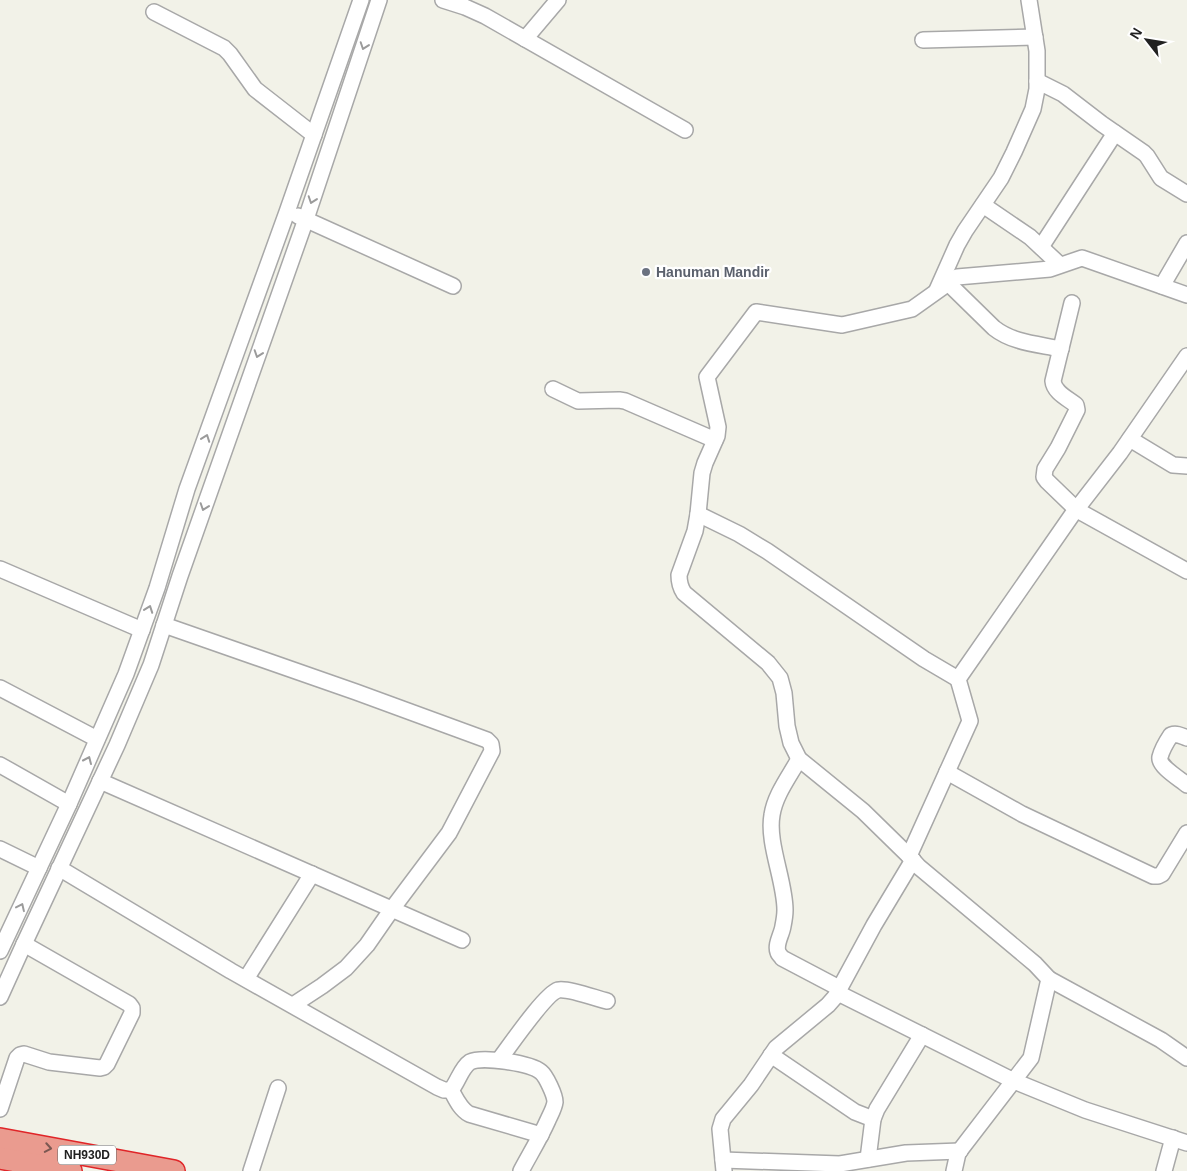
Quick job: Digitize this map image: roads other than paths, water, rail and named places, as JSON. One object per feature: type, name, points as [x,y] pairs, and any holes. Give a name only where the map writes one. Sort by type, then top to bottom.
[{"type":"highway","name":"NH930D","points":[[0,1139],[174,1171]]},
{"type":"highway","name":"NH930D","points":[[0,1158],[71,1171]]},
{"type":"street","points":[[2,941],[69,804],[126,674],[156,588],[187,489],[361,0]]},
{"type":"street","points":[[0,997],[117,745],[151,664],[180,576],[306,219],[379,0]]},
{"type":"street","points":[[443,0],[485,16],[685,130]]},
{"type":"street","points":[[526,39],[558,0]]},
{"type":"street","points":[[942,287],[957,245],[1001,178],[1033,109],[1036,89],[1037,51],[1029,0]]},
{"type":"street","points":[[154,12],[224,48],[255,88],[314,135]]},
{"type":"street","points":[[923,40],[1034,37]]},
{"type":"street","points":[[1036,80],[1063,94],[1147,156],[1161,178],[1187,194]]},
{"type":"street","points":[[1041,247],[1115,134]]},
{"type":"street","points":[[983,205],[1030,237],[1060,265]]},
{"type":"street","points":[[287,212],[453,286]]},
{"type":"street","points":[[1162,286],[1187,243]]},
{"type":"street","points":[[1187,295],[1082,258],[1050,269],[957,277],[912,309],[842,325],[756,312],[707,377],[718,427],[702,473],[695,531],[679,575],[679,581],[684,593],[768,662],[780,678],[784,693],[787,726],[791,743],[799,759],[864,811],[919,867],[1035,964],[1049,979],[1161,1040],[1187,1058]]},
{"type":"street","points":[[942,287],[1001,334],[1021,341],[1061,349]]},
{"type":"street","points":[[1072,303],[1053,386],[1076,405],[1077,410],[1045,469],[1044,474],[1047,481],[1077,510],[1187,571]]},
{"type":"street","points":[[249,318],[268,325]]},
{"type":"street","points":[[958,679],[1187,356]]},
{"type":"street","points":[[552,389],[578,401],[625,401],[715,440]]},
{"type":"street","points":[[1130,438],[1173,465],[1187,466]]},
{"type":"street","points":[[698,514],[739,534],[767,551],[924,659],[958,679],[970,722],[911,858],[839,991],[831,1002],[779,1045],[720,1124],[724,1165],[831,1165],[920,1152],[960,1151]]},
{"type":"street","points":[[0,568],[142,630]]},
{"type":"street","points":[[164,625],[449,726],[487,740],[491,744],[492,751],[449,833],[367,945],[346,968],[293,1005]]},
{"type":"street","points":[[0,688],[98,739]]},
{"type":"street","points":[[1187,738],[1181,735],[1171,735],[1160,757],[1160,762],[1187,785]]},
{"type":"street","points":[[799,759],[774,804],[771,816],[785,909],[783,926],[777,946],[778,953],[782,958],[839,991],[1014,1081],[1084,1110],[1180,1141],[1164,1171]]},
{"type":"street","points":[[0,765],[69,804]]},
{"type":"street","points":[[947,772],[1022,814],[1153,876],[1162,874],[1187,832]]},
{"type":"street","points":[[100,781],[462,940]]},
{"type":"street","points":[[0,849],[39,868]]},
{"type":"street","points":[[59,868],[246,979],[437,1087],[451,1090]]},
{"type":"street","points":[[246,979],[312,874]]},
{"type":"street","points":[[0,1109],[20,1054],[56,1063],[104,1067],[132,1013],[132,1008],[129,1004],[24,944]]},
{"type":"street","points":[[954,1171],[960,1151],[1031,1058],[1049,979]]},
{"type":"street","points":[[499,1060],[543,1002],[557,990],[565,990],[606,1000]]},
{"type":"street","points":[[868,1159],[873,1120],[881,1101],[922,1035]]},
{"type":"street","points":[[771,1055],[855,1112],[873,1120]]},
{"type":"street","points":[[451,1090],[464,1068],[468,1063],[474,1061],[499,1060],[515,1062],[542,1073],[554,1096],[555,1102],[541,1134],[521,1171]]},
{"type":"street","points":[[251,1171],[278,1088]]},
{"type":"street","points":[[451,1090],[461,1108],[469,1114],[541,1134]]},
{"type":"place","name":"Hanuman Mandir","points":[[646,272]]}]
